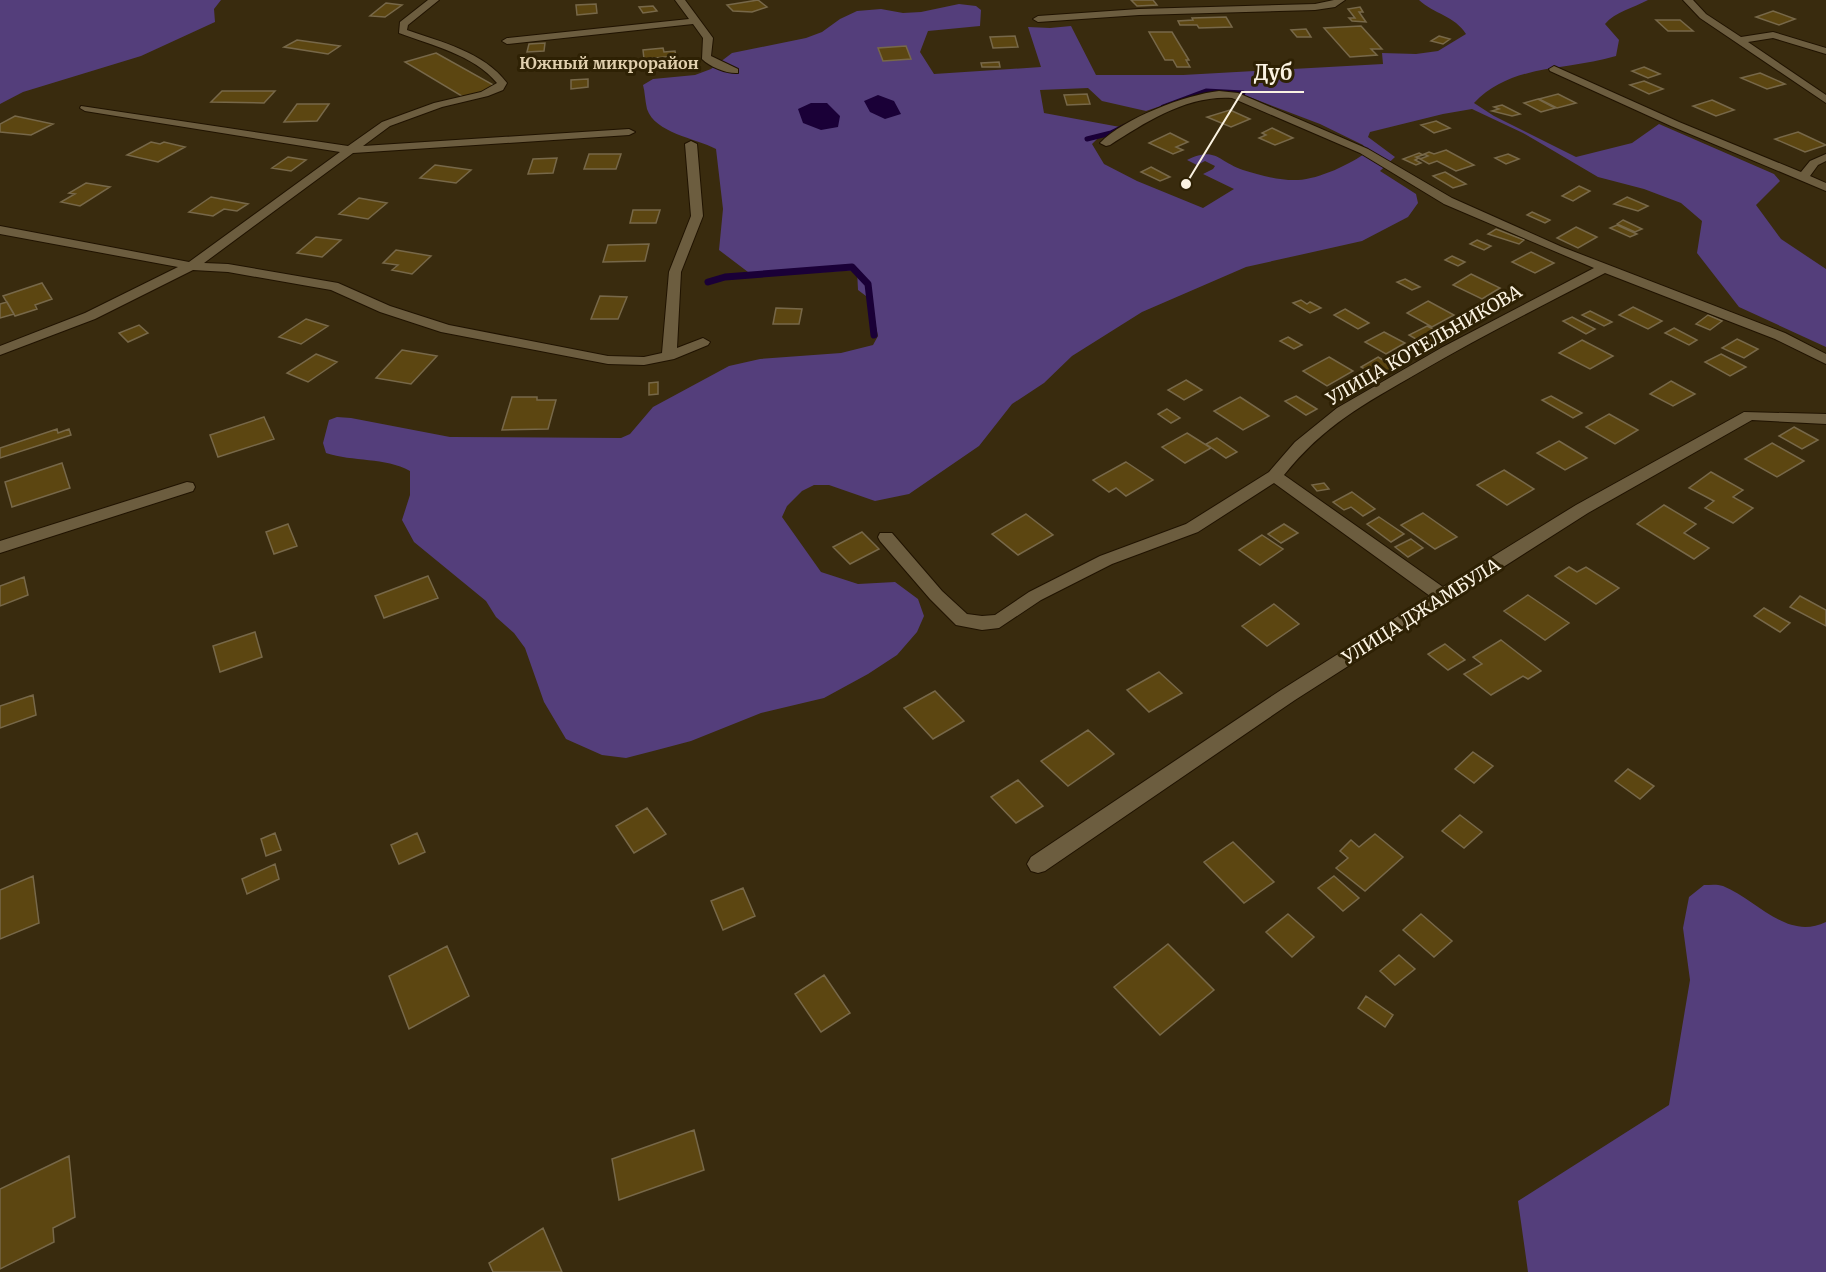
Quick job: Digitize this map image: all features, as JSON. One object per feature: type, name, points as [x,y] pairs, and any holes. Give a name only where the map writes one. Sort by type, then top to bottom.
[{"type":"street","points":[[0,351],[90,316],[191,266],[387,124],[438,105],[499,88],[502,83],[497,75],[452,49],[402,31],[403,24],[434,0]]},
{"type":"street","points":[[680,0],[708,38],[706,57],[711,62],[734,71]]},
{"type":"street","points":[[1038,19],[1139,12],[1315,7],[1332,5],[1340,0]]},
{"type":"street","points":[[1689,0],[1704,16],[1826,100]]},
{"type":"street","points":[[507,41],[696,21]]},
{"type":"street","points":[[1742,40],[1773,35],[1826,51]]},
{"type":"street","points":[[1554,69],[1675,124],[1826,187]]},
{"type":"street","points":[[1106,143],[1150,117],[1202,95],[1218,93],[1234,95],[1364,151],[1448,201],[1602,269],[1780,336],[1826,360]]},
{"type":"street","points":[[85,108],[351,150],[629,132]]},
{"type":"street","points":[[669,356],[675,272],[697,216],[691,144]]},
{"type":"street","points":[[1803,177],[1814,163],[1826,157]]},
{"type":"street","points":[[0,230],[191,266],[228,268],[333,286],[385,309],[446,329],[499,341],[608,360],[644,361],[669,356],[703,342]]},
{"type":"street","name":"УЛИЦА КОТЕЛЬНИКОВА","points":[[886,537],[936,596],[962,620],[982,623],[999,621],[1035,596],[1106,560],[1192,528],[1275,476],[1300,445],[1342,411],[1446,351],[1602,269]]},
{"type":"street","name":"УЛИЦА ДЖАМБУЛА","points":[[1038,864],[1288,695],[1582,509],[1749,415],[1826,419]]},
{"type":"street","points":[[1275,476],[1443,596]]},
{"type":"street","points":[[0,547],[187,487]]},
{"type":"shaded area","points":[[0,0],[221,0],[214,9],[215,22],[141,56],[23,92],[0,104]]},
{"type":"shaded area","points":[[1419,0],[1648,0],[1619,13],[1605,24],[1619,40],[1616,56],[1523,75],[1489,90],[1474,103],[1494,116],[1576,157],[1632,143],[1659,124],[1774,174],[1780,181],[1756,205],[1781,239],[1826,269],[1826,347],[1739,307],[1697,253],[1702,221],[1681,203],[1644,189],[1598,177],[1523,133],[1472,109],[1370,132],[1368,137],[1395,157],[1380,171],[1416,194],[1418,203],[1408,217],[1362,241],[1246,267],[1142,312],[1072,356],[1044,383],[1012,404],[979,446],[909,494],[875,501],[829,485],[814,485],[802,491],[787,506],[782,517],[821,572],[858,584],[895,582],[918,599],[924,616],[917,632],[897,655],[824,698],[761,713],[691,741],[626,758],[602,755],[566,739],[544,702],[525,648],[514,633],[496,617],[486,601],[414,542],[402,520],[410,495],[410,471],[390,464],[326,453],[323,443],[329,420],[337,417],[450,437],[621,438],[630,434],[653,407],[729,366],[760,359],[841,353],[873,345],[878,336],[870,299],[858,290],[857,270],[794,274],[748,272],[719,250],[723,209],[716,149],[677,134],[658,124],[651,117],[647,109],[643,85],[653,79],[695,75],[711,69],[732,53],[806,38],[822,32],[840,19],[857,11],[881,9],[903,13],[921,12],[959,4],[976,6],[981,10],[980,26],[928,31],[920,52],[934,74],[1041,67],[1028,27],[1071,26],[1096,75],[1183,75],[1383,64],[1382,53],[1416,54],[1438,51],[1466,34],[1456,23]],"holes":[[[1088,88],[1102,101],[1146,111],[1205,91],[1231,93],[1252,98],[1320,124],[1363,145],[1367,152],[1334,170],[1298,180],[1277,179],[1249,172],[1216,156],[1204,154],[1197,156],[1187,160],[1197,165],[1205,161],[1215,166],[1203,174],[1234,189],[1203,208],[1137,181],[1104,164],[1092,144],[1099,137],[1120,127],[1044,113],[1040,90]]]},
{"type":"shaded area","points":[[878,95],[894,101],[901,114],[885,119],[870,112],[864,101]]},
{"type":"shaded area","points":[[811,103],[827,103],[840,116],[838,127],[821,130],[803,123],[798,109]]},
{"type":"shaded area","points":[[1704,885],[1723,886],[1736,892],[1785,923],[1812,926],[1826,922],[1826,1272],[1528,1272],[1518,1201],[1669,1105],[1690,980],[1683,928],[1689,897]]},
{"type":"building","points":[[758,0],[767,7],[752,12],[733,11],[727,5]]},
{"type":"building","points":[[1131,0],[1153,0],[1157,5],[1137,6]]},
{"type":"building","points":[[386,3],[402,5],[385,17],[370,16]]},
{"type":"building","points":[[596,4],[597,13],[577,15],[576,5]]},
{"type":"building","points":[[653,6],[657,11],[643,13],[639,7]]},
{"type":"building","points":[[1360,7],[1363,12],[1359,12],[1366,22],[1352,21],[1349,18],[1355,18],[1348,9]]},
{"type":"building","points":[[1773,11],[1795,19],[1779,25],[1756,17]]},
{"type":"building","points":[[1226,17],[1232,27],[1199,28],[1197,25],[1180,25],[1178,21],[1193,20],[1192,18]]},
{"type":"building","points":[[1656,20],[1680,20],[1693,31],[1668,31]]},
{"type":"building","points":[[1361,26],[1382,49],[1371,49],[1377,55],[1350,57],[1324,28]]},
{"type":"building","points":[[1306,29],[1311,37],[1297,37],[1291,30]]},
{"type":"building","points":[[1149,32],[1172,32],[1189,60],[1186,60],[1190,67],[1177,67],[1173,60],[1165,60]]},
{"type":"building","points":[[1015,36],[1018,47],[993,48],[990,37]]},
{"type":"building","points":[[1439,36],[1450,39],[1443,44],[1431,41]]},
{"type":"building","points":[[297,40],[340,46],[328,54],[284,47]]},
{"type":"building","points":[[545,43],[544,51],[527,52],[529,44]]},
{"type":"building","points":[[906,46],[911,59],[883,61],[878,48]]},
{"type":"building","points":[[663,48],[664,52],[675,51],[676,56],[644,59],[643,50]]},
{"type":"building","points":[[436,53],[497,87],[465,98],[405,62]]},
{"type":"building","points":[[545,59],[545,68],[521,70],[521,61]]},
{"type":"building","points":[[585,59],[585,66],[565,67],[565,61]]},
{"type":"building","points":[[999,62],[1000,67],[982,67],[981,63]]},
{"type":"building","points":[[1644,67],[1660,74],[1648,78],[1632,71]]},
{"type":"building","points":[[1760,73],[1785,84],[1767,89],[1741,78]]},
{"type":"building","points":[[588,79],[588,87],[571,89],[571,80]]},
{"type":"building","points":[[1644,81],[1663,89],[1649,94],[1630,85]]},
{"type":"building","points":[[222,91],[275,91],[264,103],[211,102]]},
{"type":"building","points":[[1087,94],[1090,104],[1067,105],[1064,95]]},
{"type":"building","points":[[1558,94],[1576,103],[1557,108],[1539,99]]},
{"type":"building","points":[[1538,99],[1555,108],[1541,112],[1524,103]]},
{"type":"building","points":[[1712,100],[1734,110],[1716,116],[1693,106]]},
{"type":"building","points":[[297,104],[329,104],[317,121],[284,122]]},
{"type":"building","points":[[1502,105],[1520,114],[1512,116],[1492,111],[1499,109],[1494,107]]},
{"type":"building","points":[[1230,110],[1250,119],[1231,127],[1207,117]]},
{"type":"building","points":[[15,116],[53,124],[31,135],[0,132],[0,124]]},
{"type":"building","points":[[1436,121],[1450,128],[1434,133],[1421,125]]},
{"type":"building","points":[[1272,128],[1293,138],[1275,145],[1259,138],[1266,135],[1262,133]]},
{"type":"building","points":[[1798,132],[1826,145],[1805,152],[1775,139]]},
{"type":"building","points":[[1170,133],[1188,142],[1176,147],[1183,150],[1173,154],[1149,143]]},
{"type":"building","points":[[151,142],[160,144],[164,142],[185,147],[158,162],[127,155]]},
{"type":"building","points":[[1446,150],[1474,165],[1456,171],[1437,161],[1429,164],[1420,159],[1428,156],[1424,154],[1429,152],[1434,154]]},
{"type":"building","points":[[1419,153],[1423,155],[1416,157],[1419,158],[1415,160],[1421,163],[1416,165],[1403,159]]},
{"type":"building","points":[[589,154],[621,154],[616,169],[584,169]]},
{"type":"building","points":[[1508,154],[1519,159],[1506,164],[1495,158]]},
{"type":"building","points":[[288,157],[306,160],[291,171],[272,168]]},
{"type":"building","points":[[557,158],[553,173],[528,174],[533,159]]},
{"type":"building","points":[[435,165],[471,170],[456,183],[420,178]]},
{"type":"building","points":[[1151,167],[1170,177],[1160,181],[1141,172]]},
{"type":"building","points":[[1445,172],[1466,184],[1453,188],[1433,176]]},
{"type":"building","points":[[86,183],[110,187],[80,206],[61,202],[75,194],[69,193]]},
{"type":"building","points":[[1579,186],[1590,191],[1573,201],[1562,196]]},
{"type":"building","points":[[211,197],[248,204],[237,211],[224,209],[213,216],[189,212]]},
{"type":"building","points":[[1627,197],[1648,206],[1638,211],[1614,204]]},
{"type":"building","points":[[359,198],[387,203],[368,219],[339,214]]},
{"type":"building","points":[[633,210],[660,210],[656,223],[630,223]]},
{"type":"building","points":[[1532,212],[1550,220],[1545,223],[1527,215]]},
{"type":"building","points":[[1623,220],[1642,229],[1635,232],[1617,224]]},
{"type":"building","points":[[1617,225],[1637,234],[1630,237],[1610,228]]},
{"type":"building","points":[[1576,227],[1597,237],[1578,248],[1557,238]]},
{"type":"building","points":[[1496,229],[1524,240],[1519,244],[1488,234]]},
{"type":"building","points":[[316,237],[341,240],[322,257],[297,253]]},
{"type":"building","points":[[1477,240],[1491,246],[1484,250],[1470,244]]},
{"type":"building","points":[[649,244],[645,261],[603,262],[608,245]]},
{"type":"building","points":[[396,250],[431,256],[412,274],[392,270],[398,265],[383,263]]},
{"type":"building","points":[[1531,252],[1554,263],[1535,273],[1512,262]]},
{"type":"building","points":[[1452,256],[1465,262],[1458,266],[1445,260]]},
{"type":"building","points":[[1471,274],[1500,288],[1482,299],[1453,285]]},
{"type":"building","points":[[1405,279],[1420,287],[1412,290],[1397,282]]},
{"type":"building","points":[[42,283],[52,299],[35,305],[37,309],[15,316],[3,296]]},
{"type":"building","points":[[600,296],[627,297],[618,319],[591,319]]},
{"type":"building","points":[[1301,300],[1321,308],[1310,313],[1293,303]]},
{"type":"building","points":[[1428,301],[1454,315],[1432,327],[1407,313]]},
{"type":"building","points":[[7,302],[14,314],[0,318],[0,304]]},
{"type":"building","points":[[1633,307],[1662,321],[1648,329],[1619,315]]},
{"type":"building","points":[[776,308],[802,309],[799,324],[773,324]]},
{"type":"building","points":[[1345,309],[1369,323],[1358,329],[1334,315]]},
{"type":"building","points":[[1590,311],[1612,322],[1604,326],[1582,315]]},
{"type":"building","points":[[1708,315],[1722,321],[1710,330],[1696,324]]},
{"type":"building","points":[[1572,317],[1595,329],[1586,334],[1563,321]]},
{"type":"building","points":[[306,319],[328,326],[301,344],[279,337]]},
{"type":"building","points":[[139,325],[148,333],[128,342],[119,333]]},
{"type":"building","points":[[1427,326],[1445,335],[1426,345],[1409,335]]},
{"type":"building","points":[[1674,328],[1697,340],[1689,345],[1665,333]]},
{"type":"building","points":[[1384,332],[1405,343],[1386,354],[1365,342]]},
{"type":"building","points":[[1288,337],[1302,345],[1294,349],[1280,341]]},
{"type":"building","points":[[1737,339],[1758,349],[1744,358],[1722,348]]},
{"type":"building","points":[[1582,340],[1613,356],[1590,369],[1559,353]]},
{"type":"building","points":[[402,350],[437,356],[411,384],[376,378]]},
{"type":"building","points":[[316,354],[337,362],[308,382],[287,373]]},
{"type":"building","points":[[1721,354],[1746,367],[1730,376],[1705,362]]},
{"type":"building","points":[[1329,357],[1353,371],[1327,386],[1303,371]]},
{"type":"building","points":[[1378,357],[1396,368],[1379,377],[1361,367]]},
{"type":"building","points":[[1186,380],[1202,390],[1184,400],[1168,390]]},
{"type":"building","points":[[1671,381],[1695,394],[1673,406],[1650,394]]},
{"type":"building","points":[[658,382],[658,394],[649,395],[649,383]]},
{"type":"building","points":[[1296,396],[1317,409],[1306,415],[1285,401]]},
{"type":"building","points":[[1551,396],[1582,413],[1573,418],[1542,400]]},
{"type":"building","points":[[512,397],[556,400],[548,429],[502,430]]},
{"type":"building","points":[[1240,397],[1269,416],[1243,430],[1214,411]]},
{"type":"building","points":[[1167,409],[1180,418],[1171,423],[1158,414]]},
{"type":"building","points":[[1609,414],[1638,430],[1615,444],[1586,427]]},
{"type":"building","points":[[264,417],[274,439],[218,457],[210,435]]},
{"type":"building","points":[[1794,427],[1818,440],[1802,449],[1779,436]]},
{"type":"building","points":[[57,429],[58,433],[69,429],[71,435],[0,458],[0,448]]},
{"type":"building","points":[[1187,433],[1211,448],[1185,463],[1162,447]]},
{"type":"building","points":[[1217,438],[1237,452],[1226,458],[1206,444]]},
{"type":"building","points":[[1559,441],[1587,458],[1565,470],[1537,453]]},
{"type":"building","points":[[1772,443],[1804,461],[1777,477],[1745,459]]},
{"type":"building","points":[[1126,462],[1153,480],[1126,496],[1116,488],[1109,492],[1093,480]]},
{"type":"building","points":[[62,463],[70,488],[12,507],[5,482]]},
{"type":"building","points":[[1504,470],[1534,489],[1507,505],[1477,485]]},
{"type":"building","points":[[1711,472],[1743,490],[1733,497],[1753,508],[1733,523],[1705,508],[1714,501],[1689,488]]},
{"type":"building","points":[[1324,483],[1329,489],[1317,491],[1312,485]]},
{"type":"building","points":[[1352,492],[1375,509],[1363,516],[1351,507],[1344,510],[1333,502]]},
{"type":"building","points":[[1664,505],[1696,524],[1684,533],[1709,548],[1694,559],[1637,524]]},
{"type":"building","points":[[1423,513],[1457,537],[1435,549],[1401,525]]},
{"type":"building","points":[[1026,514],[1053,535],[1018,555],[992,534]]},
{"type":"building","points":[[1379,517],[1404,534],[1391,542],[1367,524]]},
{"type":"building","points":[[288,524],[297,546],[274,554],[266,532]]},
{"type":"building","points":[[1284,524],[1298,533],[1281,543],[1268,534]]},
{"type":"building","points":[[862,532],[879,549],[850,564],[833,547]]},
{"type":"building","points":[[1262,535],[1283,549],[1260,565],[1239,550]]},
{"type":"building","points":[[1411,539],[1423,548],[1408,557],[1395,547]]},
{"type":"building","points":[[1569,567],[1577,572],[1586,567],[1619,588],[1596,604],[1555,576]]},
{"type":"building","points":[[428,576],[438,598],[384,618],[375,596]]},
{"type":"building","points":[[24,577],[28,595],[0,606],[0,586]]},
{"type":"building","points":[[1528,595],[1569,623],[1545,640],[1504,611]]},
{"type":"building","points":[[1800,596],[1826,610],[1826,626],[1790,607]]},
{"type":"building","points":[[1274,604],[1299,624],[1267,646],[1242,626]]},
{"type":"building","points":[[1764,608],[1790,623],[1780,632],[1754,616]]},
{"type":"building","points":[[255,632],[262,657],[220,672],[213,646]]},
{"type":"building","points":[[1501,640],[1541,671],[1528,679],[1523,676],[1491,695],[1464,674],[1482,664],[1473,657]]},
{"type":"building","points":[[1445,644],[1465,660],[1448,670],[1428,654]]},
{"type":"building","points":[[1159,672],[1182,693],[1149,712],[1127,690]]},
{"type":"building","points":[[935,691],[964,721],[933,739],[904,708]]},
{"type":"building","points":[[33,695],[36,715],[0,728],[0,706]]},
{"type":"building","points":[[1088,730],[1114,754],[1068,786],[1041,761]]},
{"type":"building","points":[[1473,752],[1493,766],[1474,783],[1455,769]]},
{"type":"building","points":[[1628,769],[1654,786],[1640,799],[1615,781]]},
{"type":"building","points":[[1018,780],[1043,806],[1016,823],[991,797]]},
{"type":"building","points":[[647,808],[666,834],[634,853],[616,826]]},
{"type":"building","points":[[1460,815],[1482,832],[1464,848],[1442,831]]},
{"type":"building","points":[[275,833],[281,850],[266,856],[261,839]]},
{"type":"building","points":[[417,833],[425,852],[399,864],[391,845]]},
{"type":"building","points":[[1375,834],[1403,857],[1365,891],[1336,868],[1348,858],[1340,851],[1351,840],[1359,847]]},
{"type":"building","points":[[1233,842],[1274,882],[1244,903],[1204,862]]},
{"type":"building","points":[[275,864],[279,879],[247,894],[242,879]]},
{"type":"building","points":[[33,876],[39,923],[0,939],[0,890]]},
{"type":"building","points":[[1334,876],[1359,898],[1343,911],[1318,888]]},
{"type":"building","points":[[743,888],[755,916],[723,930],[711,901]]},
{"type":"building","points":[[1288,914],[1314,937],[1292,957],[1266,932]]},
{"type":"building","points":[[1421,914],[1452,941],[1434,957],[1403,930]]},
{"type":"building","points":[[1168,944],[1214,990],[1160,1035],[1114,987]]},
{"type":"building","points":[[447,946],[469,996],[409,1029],[389,976]]},
{"type":"building","points":[[1399,955],[1415,969],[1395,985],[1380,971]]},
{"type":"building","points":[[824,975],[850,1013],[821,1032],[795,994]]},
{"type":"building","points":[[1366,996],[1393,1015],[1385,1027],[1358,1008]]},
{"type":"building","points":[[694,1130],[704,1170],[619,1200],[612,1159]]},
{"type":"building","points":[[69,1156],[75,1217],[53,1228],[54,1242],[0,1269],[0,1189]]},
{"type":"building","points":[[543,1228],[562,1272],[493,1272],[489,1263]]},
{"type":"waterway","points":[[1163,107],[1206,91],[1243,93]]},
{"type":"waterway","points":[[1087,139],[1111,133],[1125,126]]},
{"type":"waterway","points":[[708,282],[725,277],[852,267],[868,284],[874,335]]},
{"type":"place","name":"Дуб","points":[[1186,184]]},
{"type":"district","name":"Южный микрорайон","points":[[609,63]]}]
